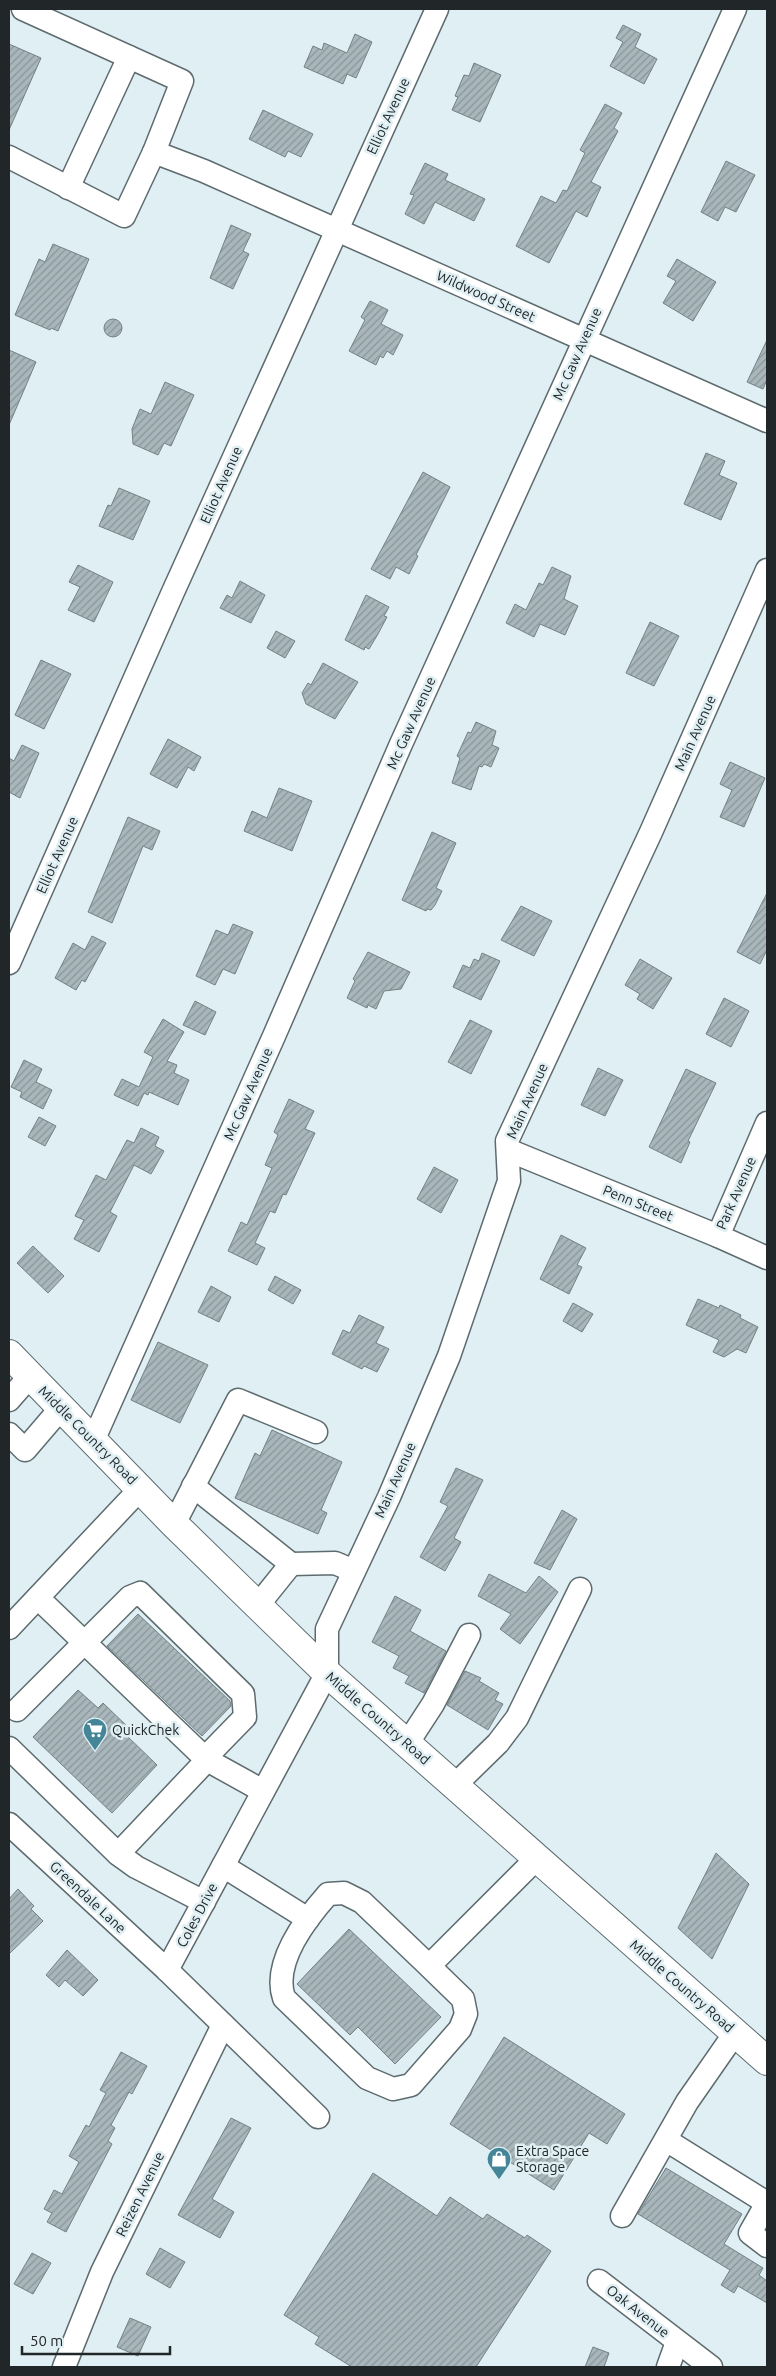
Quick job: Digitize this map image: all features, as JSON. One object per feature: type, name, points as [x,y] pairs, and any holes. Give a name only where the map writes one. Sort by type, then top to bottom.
[{"type":"main road","name":"Middle Country Road","points":[[9,1354],[174,1524],[327,1673],[767,2061]]},
{"type":"street","points":[[9,157],[124,216],[154,152],[182,81],[23,9]]},
{"type":"street","name":"Elliot Avenue","points":[[9,964],[336,230],[437,9]]},
{"type":"street","name":"Mc Gaw Avenue","points":[[93,1440],[274,1036],[401,744],[735,9]]},
{"type":"street","points":[[68,188],[129,57]]},
{"type":"street","name":"Wildwood Street","points":[[154,152],[204,171],[767,421]]},
{"type":"street","name":"Main Avenue","points":[[327,1673],[327,1629],[389,1497],[449,1356],[509,1181],[507,1141],[651,832],[767,570]]},
{"type":"street","name":"Park Avenue","points":[[718,1236],[767,1123]]},
{"type":"street","name":"Penn Street","points":[[508,1150],[767,1258]]},
{"type":"street","points":[[9,1400],[30,1376]]},
{"type":"street","points":[[174,1524],[238,1400],[316,1432]]},
{"type":"street","points":[[9,1434],[25,1450],[61,1408]]},
{"type":"street","points":[[193,1486],[291,1564],[335,1563],[354,1571]]},
{"type":"street","points":[[9,1628],[141,1488]]},
{"type":"street","points":[[258,1605],[291,1564]]},
{"type":"street","points":[[454,1786],[498,1743],[517,1718],[580,1589]]},
{"type":"street","points":[[12,1711],[130,1597],[140,1593],[243,1694],[245,1717],[118,1854]]},
{"type":"street","points":[[38,1598],[206,1759],[263,1791]]},
{"type":"street","points":[[407,1744],[433,1704],[469,1635]]},
{"type":"street","name":"Coles Drive","points":[[167,1970],[327,1673]]},
{"type":"street","points":[[9,1748],[118,1854],[136,1867],[204,1902]]},
{"type":"street","name":"Greendale Lane","points":[[9,1824],[167,1970]]},
{"type":"street","points":[[430,1966],[537,1858]]},
{"type":"street","points":[[223,1866],[308,1919]]},
{"type":"street","points":[[344,1893],[362,1902],[430,1966],[463,2000],[466,2014],[460,2029],[411,2085],[393,2089],[367,2078],[284,1998],[280,1986],[282,1965],[308,1919],[328,1894],[344,1893]]},
{"type":"street","points":[[167,1970],[318,2117]]},
{"type":"street","name":"Reizen Avenue","points":[[64,2367],[102,2272],[224,2024]]},
{"type":"street","points":[[622,2216],[687,2102],[735,2032]]},
{"type":"street","points":[[666,2140],[767,2203],[750,2234],[767,2246]]},
{"type":"street","name":"Oak Avenue","points":[[599,2281],[711,2367]]},
{"type":"street","points":[[668,2367],[678,2342]]},
{"type":"building","points":[[623,25],[641,34],[635,47],[657,59],[644,84],[610,66],[623,42],[616,38]]},
{"type":"building","points":[[355,34],[372,42],[356,78],[347,74],[343,84],[304,67],[313,46],[322,50],[324,43],[347,53]]},
{"type":"building","points":[[9,44],[41,58],[9,130]]},
{"type":"building","points":[[474,63],[501,75],[480,122],[452,110],[458,97],[455,96],[464,75],[469,76]]},
{"type":"building","points":[[605,104],[622,113],[614,128],[618,131],[591,182],[601,187],[587,217],[576,211],[549,263],[516,246],[541,196],[556,203],[563,190],[567,191],[585,153],[580,150]]},
{"type":"building","points":[[263,110],[313,134],[301,157],[288,151],[285,157],[249,139]]},
{"type":"building","points":[[726,161],[755,175],[736,212],[725,207],[718,221],[701,212]]},
{"type":"building","points":[[425,163],[448,174],[445,180],[485,199],[474,221],[435,202],[424,224],[405,214],[414,195],[410,194]]},
{"type":"building","points":[[231,225],[251,234],[243,251],[249,254],[233,289],[210,278]]},
{"type":"building","points":[[53,244],[89,259],[58,331],[51,328],[50,330],[15,315],[39,259],[45,262]]},
{"type":"building","points":[[677,259],[716,282],[693,321],[663,303],[676,281],[667,276]]},
{"type":"building","points":[[370,301],[388,310],[381,324],[403,335],[393,355],[387,351],[383,358],[380,356],[376,365],[349,351],[365,320],[361,317]]},
{"type":"building","points":[[113,319],[119,322],[122,328],[119,334],[113,337],[107,334],[104,328],[107,322]]},
{"type":"building","points":[[767,340],[767,380],[763,389],[747,382]]},
{"type":"building","points":[[9,350],[36,362],[9,425]]},
{"type":"building","points":[[165,382],[194,395],[171,446],[164,443],[158,455],[133,444],[132,429],[140,409],[151,414]]},
{"type":"building","points":[[706,453],[725,461],[719,475],[737,483],[721,520],[684,504]]},
{"type":"building","points":[[423,472],[450,487],[416,555],[418,556],[409,574],[396,567],[390,579],[371,569]]},
{"type":"building","points":[[119,488],[150,501],[133,540],[99,526],[108,505],[111,506]]},
{"type":"building","points":[[78,565],[113,582],[94,622],[68,610],[80,587],[69,582]]},
{"type":"building","points":[[552,567],[571,576],[564,599],[578,606],[565,635],[540,624],[534,637],[506,623],[515,604],[526,610],[539,583],[543,585]]},
{"type":"building","points":[[240,581],[265,595],[251,623],[220,608],[227,595],[232,598]]},
{"type":"building","points":[[366,595],[389,607],[384,616],[387,617],[378,634],[369,649],[365,647],[364,650],[345,640]]},
{"type":"building","points":[[650,622],[679,636],[654,686],[626,673]]},
{"type":"building","points":[[276,631],[295,641],[285,658],[267,648]]},
{"type":"building","points":[[41,660],[71,674],[44,729],[15,715]]},
{"type":"building","points":[[323,663],[358,682],[335,719],[306,704],[302,693],[308,683],[311,685]]},
{"type":"building","points":[[476,722],[496,731],[492,745],[499,748],[491,767],[484,764],[482,767],[479,766],[471,790],[452,783],[460,758],[457,756],[468,732],[471,733]]},
{"type":"building","points":[[168,739],[201,757],[194,771],[188,767],[177,788],[150,774]]},
{"type":"building","points":[[22,745],[39,753],[20,798],[9,792],[9,758],[14,761]]},
{"type":"building","points":[[730,762],[765,778],[744,827],[720,817],[732,790],[720,784]]},
{"type":"building","points":[[279,788],[312,801],[292,851],[244,831],[252,811],[267,818]]},
{"type":"building","points":[[128,817],[160,831],[152,850],[143,846],[112,923],[88,912]]},
{"type":"building","points":[[432,832],[456,843],[436,888],[442,891],[431,910],[427,909],[426,911],[402,900]]},
{"type":"building","points":[[767,893],[767,950],[760,964],[737,952]]},
{"type":"building","points":[[521,906],[552,921],[534,956],[501,940]]},
{"type":"building","points":[[233,924],[253,932],[235,974],[223,969],[215,985],[196,976],[216,930],[228,935]]},
{"type":"building","points":[[92,936],[106,943],[85,982],[82,980],[76,990],[55,978],[73,943],[85,950]]},
{"type":"building","points":[[368,952],[410,972],[401,989],[384,991],[376,1009],[368,1005],[367,1008],[347,998],[355,981],[353,979]]},
{"type":"building","points":[[482,953],[500,961],[481,1000],[453,987],[463,965],[470,968],[474,959],[479,961]]},
{"type":"building","points":[[640,959],[672,978],[653,1009],[637,999],[640,994],[625,985]]},
{"type":"building","points":[[724,998],[749,1011],[731,1047],[706,1034]]},
{"type":"building","points":[[195,1001],[216,1012],[205,1035],[183,1025]]},
{"type":"building","points":[[163,1019],[184,1032],[167,1061],[177,1065],[174,1073],[189,1080],[178,1105],[149,1092],[148,1095],[144,1093],[138,1106],[114,1095],[122,1079],[139,1087],[153,1057],[144,1052]]},
{"type":"building","points":[[470,1020],[492,1031],[471,1074],[448,1062]]},
{"type":"building","points":[[24,1060],[42,1069],[36,1082],[52,1090],[43,1109],[20,1097],[22,1092],[11,1087]]},
{"type":"building","points":[[598,1068],[623,1080],[605,1116],[581,1105]]},
{"type":"building","points":[[686,1069],[716,1083],[688,1141],[690,1142],[681,1163],[649,1147]]},
{"type":"building","points":[[289,1099],[314,1111],[305,1129],[315,1133],[286,1195],[283,1194],[275,1213],[270,1211],[255,1243],[265,1248],[257,1265],[228,1251],[241,1222],[247,1225],[272,1168],[265,1165],[278,1135],[274,1132]]},
{"type":"building","points":[[39,1117],[56,1126],[45,1146],[28,1137]]},
{"type":"building","points":[[141,1128],[159,1137],[155,1146],[164,1151],[151,1174],[134,1165],[110,1212],[117,1216],[99,1252],[74,1239],[84,1220],[75,1216],[96,1175],[106,1180],[127,1140],[134,1143]]},
{"type":"building","points":[[434,1167],[458,1180],[441,1213],[417,1199]]},
{"type":"building","points":[[561,1235],[586,1248],[577,1265],[582,1267],[569,1294],[540,1279]]},
{"type":"building","points":[[33,1246],[64,1276],[48,1293],[17,1263]]},
{"type":"building","points":[[275,1276],[301,1290],[293,1304],[268,1290]]},
{"type":"building","points":[[211,1286],[231,1297],[219,1322],[198,1312]]},
{"type":"building","points":[[698,1299],[719,1308],[720,1305],[741,1315],[740,1318],[758,1327],[746,1353],[737,1349],[724,1357],[713,1352],[719,1340],[686,1325]]},
{"type":"building","points":[[573,1303],[593,1314],[582,1332],[563,1321]]},
{"type":"building","points":[[359,1315],[384,1327],[376,1343],[389,1349],[377,1372],[364,1366],[362,1369],[332,1354],[343,1330],[350,1333]]},
{"type":"building","points":[[158,1342],[208,1365],[180,1423],[131,1400]]},
{"type":"building","points":[[272,1430],[342,1462],[321,1510],[327,1513],[318,1534],[235,1498],[255,1453],[260,1456]]},
{"type":"building","points":[[456,1468],[483,1480],[454,1538],[461,1542],[445,1571],[420,1557],[448,1506],[440,1502]]},
{"type":"building","points":[[562,1510],[577,1519],[550,1570],[534,1563]]},
{"type":"building","points":[[489,1574],[526,1593],[539,1576],[558,1592],[520,1644],[500,1629],[511,1614],[478,1596]]},
{"type":"building","points":[[395,1596],[421,1610],[410,1631],[446,1651],[424,1693],[405,1683],[409,1676],[393,1668],[399,1656],[372,1642]]},
{"type":"building","name":"QuickChek","points":[[138,1614],[230,1701],[231,1706],[202,1736],[107,1646]]},
{"type":"building","points":[[465,1671],[481,1678],[479,1681],[499,1693],[495,1700],[503,1704],[488,1730],[447,1705]]},
{"type":"building","name":"QuickChek","points":[[78,1690],[98,1708],[103,1703],[130,1729],[125,1734],[157,1765],[112,1813],[33,1737]]},
{"type":"building","points":[[716,1853],[749,1884],[712,1959],[678,1928]]},
{"type":"building","points":[[18,1889],[34,1906],[31,1909],[43,1921],[9,1954],[9,1899]]},
{"type":"building","points":[[349,1929],[441,2017],[395,2064],[358,2027],[350,2035],[297,1984]]},
{"type":"building","points":[[67,1950],[98,1980],[83,1996],[65,1980],[59,1987],[46,1975]]},
{"type":"building","points":[[504,2037],[625,2114],[607,2144],[589,2133],[554,2190],[450,2124]]},
{"type":"building","points":[[121,2052],[147,2066],[132,2094],[129,2092],[111,2125],[115,2128],[108,2141],[112,2144],[66,2232],[47,2222],[52,2213],[44,2209],[54,2190],[62,2194],[79,2162],[69,2156],[86,2125],[89,2127],[106,2093],[100,2090]]},
{"type":"building","points":[[231,2118],[251,2128],[212,2199],[234,2212],[220,2238],[178,2215]]},
{"type":"building","points":[[666,2168],[742,2214],[724,2244],[763,2268],[759,2275],[767,2281],[767,2303],[738,2286],[734,2293],[721,2285],[730,2270],[638,2214]]},
{"type":"building","points":[[373,2173],[437,2216],[450,2197],[483,2219],[487,2214],[525,2238],[527,2235],[551,2251],[476,2367],[352,2367],[315,2344],[319,2337],[284,2315]]},
{"type":"building","points":[[160,2248],[185,2262],[170,2288],[146,2274]]},
{"type":"building","points":[[32,2253],[51,2263],[33,2294],[14,2284]]},
{"type":"building","points":[[130,2318],[151,2327],[138,2356],[117,2347]]},
{"type":"building","points":[[593,2347],[609,2353],[604,2367],[585,2367]]},
{"type":"place","name":"QuickChek","points":[[95,1751]]},
{"type":"place","name":"Extra Space Storage","points":[[499,2180]]}]
